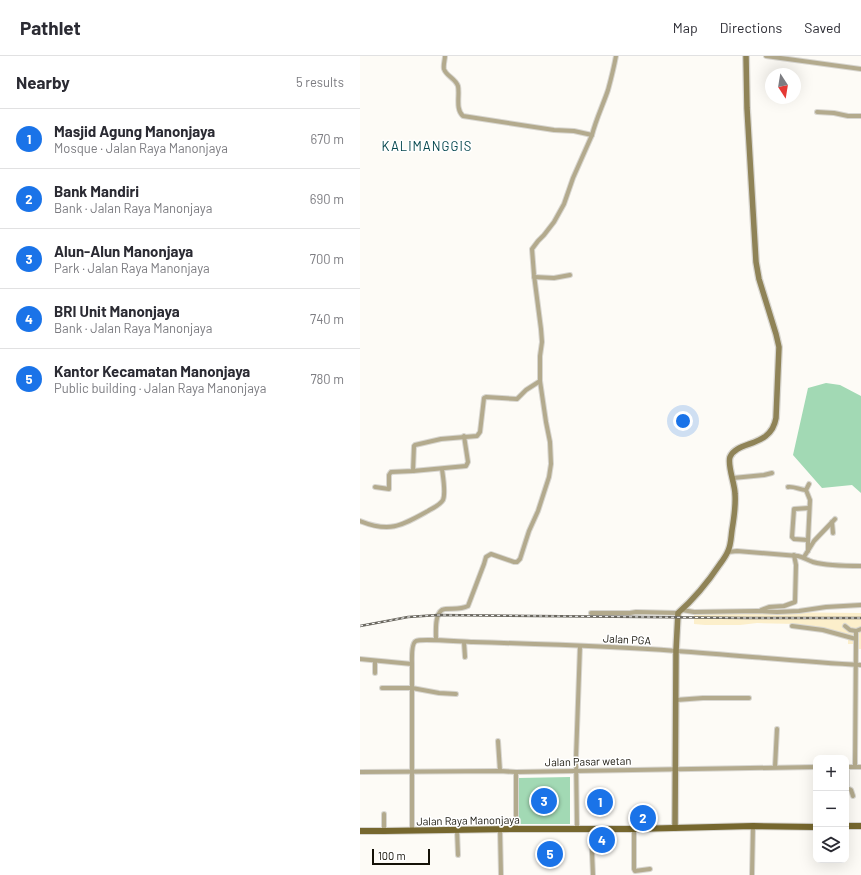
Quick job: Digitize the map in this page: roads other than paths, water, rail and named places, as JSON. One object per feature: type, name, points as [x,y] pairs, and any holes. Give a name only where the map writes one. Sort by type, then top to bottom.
[{"type":"main road","points":[[675,828],[676,651],[680,611],[705,585],[728,552],[731,540],[735,493],[729,462],[730,457],[737,450],[762,439],[767,435],[775,425],[776,418],[779,347],[759,279],[756,262],[747,108],[746,56]]},
{"type":"main road","name":"Jalan Raya Manonjaya","points":[[360,830],[634,829],[753,826],[813,827]]},
{"type":"main road","points":[[849,826],[861,826]]},
{"type":"street","points":[[445,56],[444,70],[456,83],[458,88],[459,109],[463,116],[554,130],[574,131],[592,135]]},
{"type":"street","points":[[436,640],[436,628],[439,612],[446,609],[457,609],[468,606],[486,557],[490,554],[514,562],[517,562],[520,559],[549,477],[551,464],[550,442],[540,381],[540,356],[542,342],[532,249],[554,222],[564,204],[573,178],[592,135],[608,90],[616,56]]},
{"type":"street","points":[[766,56],[861,69]]},
{"type":"street","points":[[817,112],[861,116]]},
{"type":"street","points":[[534,277],[554,278],[570,275]]},
{"type":"street","points":[[414,471],[415,445],[441,439],[476,436],[480,434],[484,398],[516,399],[540,381]]},
{"type":"street","points":[[374,487],[389,490],[390,473],[464,467],[468,462],[464,436]]},
{"type":"street","points":[[360,521],[381,527],[395,526],[408,522],[441,503],[444,496],[442,469]]},
{"type":"street","points":[[733,478],[772,473]]},
{"type":"street","points":[[808,551],[810,500],[806,490],[809,484]]},
{"type":"street","points":[[788,487],[806,490]]},
{"type":"street","points":[[808,540],[794,539],[792,537],[794,509],[809,508]]},
{"type":"street","points":[[804,557],[814,541],[834,521],[833,533]]},
{"type":"street","points":[[728,552],[794,555],[804,557],[821,564],[861,566]]},
{"type":"street","points":[[756,611],[769,607],[784,606],[795,602],[796,566],[794,555]]},
{"type":"street","points":[[591,613],[680,611],[799,612],[826,607],[861,605]]},
{"type":"street","points":[[792,626],[823,630],[856,640]]},
{"type":"street","points":[[845,626],[850,630],[856,631],[861,629]]},
{"type":"street","points":[[855,767],[856,631]]},
{"type":"street","name":"Jalan PGA","points":[[412,664],[414,642],[427,639],[464,642],[676,651],[861,665]]},
{"type":"street","points":[[464,642],[465,657]]},
{"type":"street","points":[[577,829],[580,646]]},
{"type":"street","points":[[360,659],[412,664],[412,831]]},
{"type":"street","points":[[375,661],[375,673]]},
{"type":"street","points":[[382,688],[412,688],[439,693],[456,694]]},
{"type":"street","points":[[676,700],[703,698],[749,698]]},
{"type":"street","points":[[855,718],[861,718]]},
{"type":"street","points":[[775,767],[777,729]]},
{"type":"street","points":[[498,741],[500,771]]},
{"type":"street","name":"Jalan Pasar wetan","points":[[360,772],[516,772],[813,767]]},
{"type":"street","points":[[849,767],[861,767]]},
{"type":"street","points":[[516,772],[516,829]]},
{"type":"street","points":[[849,790],[852,792],[853,796]]},
{"type":"street","points":[[384,814],[384,831]]},
{"type":"street","points":[[752,875],[753,826]]},
{"type":"street","points":[[500,829],[501,875]]},
{"type":"street","points":[[591,829],[593,875]]},
{"type":"street","points":[[634,829],[634,869],[650,869]]},
{"type":"street","points":[[457,830],[458,855]]},
{"type":"railway","points":[[360,626],[408,617],[438,615],[861,618]]},
{"type":"place","name":"Alun-Alun Manonjaya","points":[[544,801]]},
{"type":"place","name":"Masjid Agung Manonjaya","points":[[600,802]]},
{"type":"place","name":"Bank Mandiri","points":[[643,818]]},
{"type":"place","name":"BRI Unit Manonjaya","points":[[602,840]]},
{"type":"place","name":"Kantor Kecamatan Manonjaya","points":[[550,854]]},
{"type":"district","name":"KALIMANGGIS","points":[[427,146]]}]
